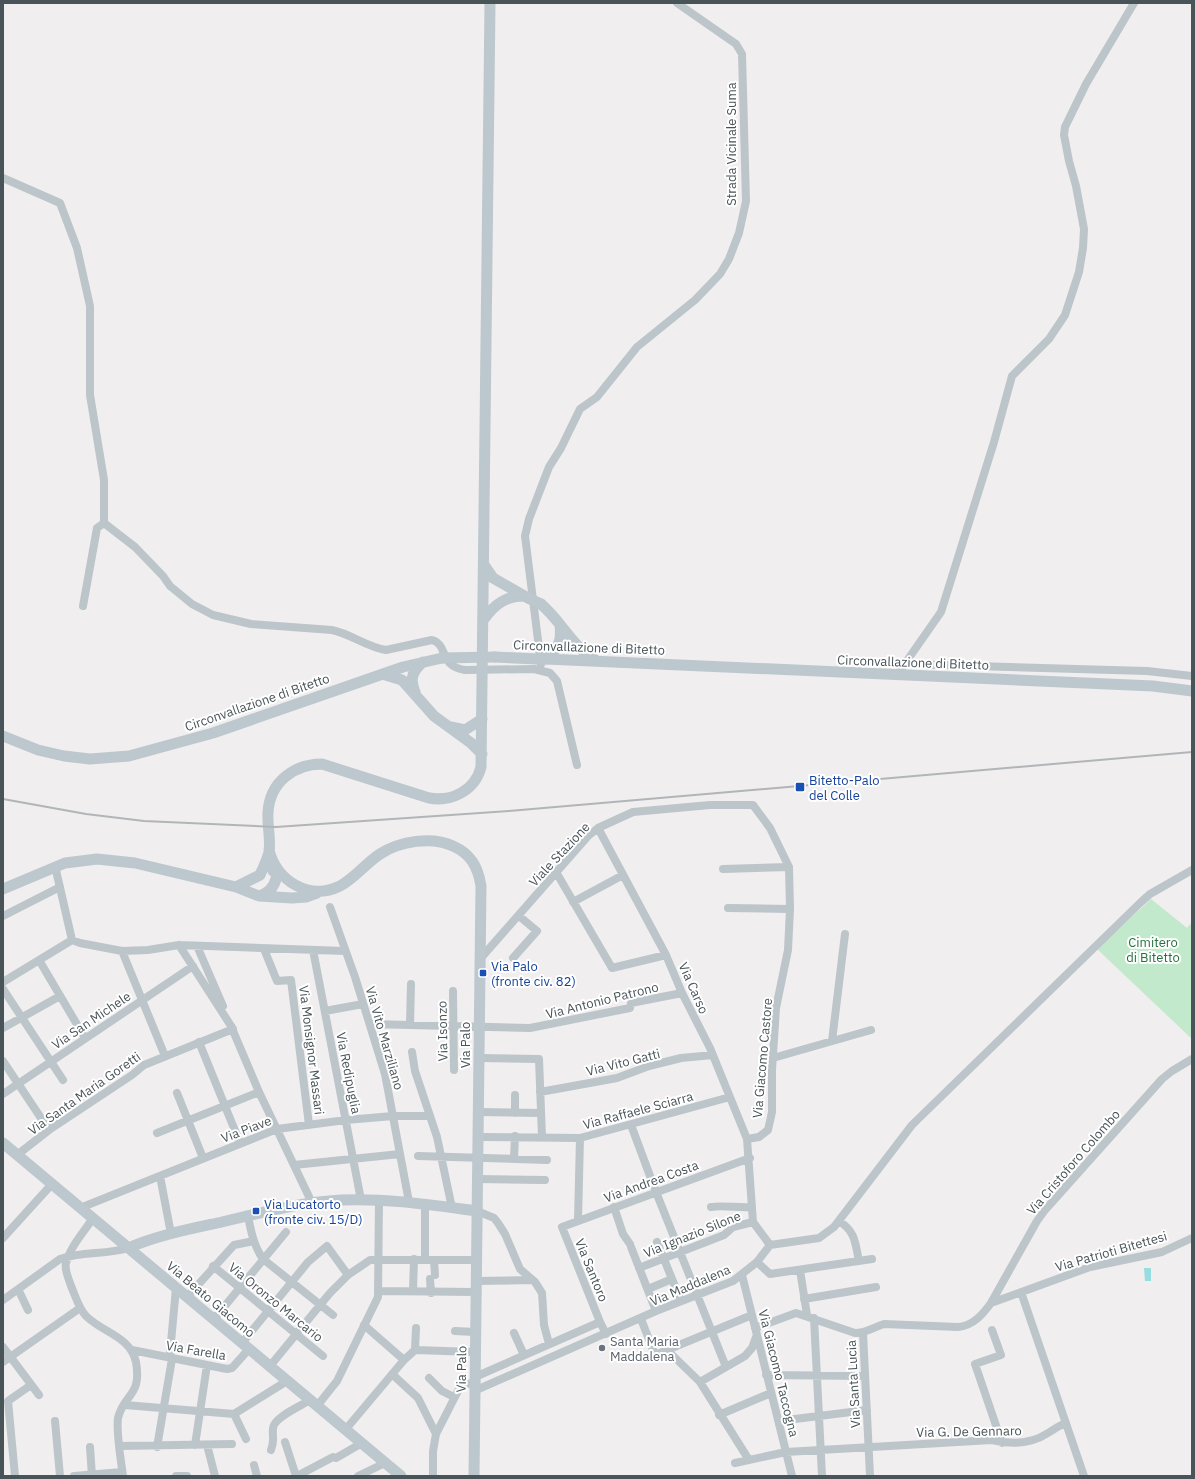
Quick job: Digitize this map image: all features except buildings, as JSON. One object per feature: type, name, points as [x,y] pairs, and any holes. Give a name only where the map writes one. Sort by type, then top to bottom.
[{"type":"main road","points":[[260,875],[269,850],[268,813],[272,794],[282,779],[304,765],[322,764],[429,798],[441,800],[455,796],[474,783],[480,772],[482,754],[484,619],[488,580],[484,564],[490,3]]},
{"type":"main road","points":[[488,580],[522,597],[541,604],[581,650],[598,662]]},
{"type":"main road","points":[[484,619],[498,603],[522,597]]},
{"type":"main road","points":[[541,659],[559,646],[561,641],[560,625]]},
{"type":"main road","name":"Circonvallazione di Bitetto","points":[[3,736],[38,750],[64,756],[90,759],[129,756],[213,733],[381,674],[424,661],[442,658],[494,657],[1111,684],[1192,691]]},
{"type":"main road","points":[[416,694],[412,680],[413,674],[416,668],[424,661]]},
{"type":"main road","points":[[381,674],[402,680],[434,716],[471,743],[482,754]]},
{"type":"main road","points":[[465,730],[482,719]]},
{"type":"main road","points":[[445,725],[465,730],[482,740]]},
{"type":"main road","points":[[471,743],[482,740]]},
{"type":"main road","name":"Via Palo","points":[[269,850],[277,870],[288,881],[300,888],[324,890],[340,886],[381,854],[407,843],[424,841],[449,844],[461,849],[470,856],[476,866],[481,886],[479,1137],[475,1281],[474,1476]]},
{"type":"main road","points":[[3,889],[54,866],[74,861],[113,860],[236,887],[259,896],[292,898],[306,897],[324,890]]},
{"type":"main road","points":[[236,887],[260,875],[277,870],[277,880],[272,888],[259,896]]},
{"type":"main road","name":"Via Beato Giacomo","points":[[3,1143],[401,1476]]},
{"type":"main road","points":[[128,1248],[148,1239],[312,1203],[379,1200],[408,1202],[477,1211]]},
{"type":"street","name":"Strada Vicinale Suma","points":[[541,670],[540,650],[525,536],[529,519],[549,467],[561,448],[580,409],[597,397],[637,347],[695,300],[720,274],[730,259],[739,233],[746,200],[742,54],[736,44],[677,3]]},
{"type":"street","points":[[897,675],[941,612],[964,534],[994,442],[1012,376],[1049,339],[1065,315],[1078,272],[1083,248],[1084,229],[1064,135],[1065,127],[1086,84],[1134,3]]},
{"type":"street","points":[[3,178],[60,203],[77,248],[90,306],[90,395],[104,480],[104,523]]},
{"type":"street","points":[[104,523],[135,547],[163,576],[170,586],[192,604],[213,615],[252,624],[332,630],[343,633],[379,649],[386,650],[432,640],[440,646],[448,664],[454,668],[465,670],[541,670],[554,676],[557,681],[577,765]]},
{"type":"street","points":[[83,606],[97,528],[104,523]]},
{"type":"street","points":[[906,664],[1147,671],[1192,676]]},
{"type":"street","name":"Viale Stazione","points":[[480,959],[588,836],[598,828],[633,812],[710,805],[753,805],[770,828],[790,867]]},
{"type":"street","points":[[598,828],[666,955]]},
{"type":"street","points":[[54,866],[72,940]]},
{"type":"street","points":[[723,869],[790,867]]},
{"type":"street","name":"Via Giacomo Castore","points":[[747,1139],[759,1137],[768,1130],[772,1112],[776,1008],[788,950],[790,867]]},
{"type":"street","points":[[747,1139],[750,1158],[753,1222],[770,1245],[819,1238],[826,1234],[839,1221],[912,1125],[1140,902],[1150,894],[1192,870]]},
{"type":"street","name":"Via Carso","points":[[556,872],[612,968],[666,955],[682,993],[712,1055],[747,1139]]},
{"type":"street","points":[[573,902],[623,875]]},
{"type":"street","points":[[3,916],[60,888]]},
{"type":"street","name":"Via Vito Marziliano","points":[[330,907],[370,1024],[385,1074],[408,1202]]},
{"type":"street","points":[[728,908],[790,909]]},
{"type":"street","points":[[513,958],[537,931],[519,916]]},
{"type":"street","points":[[832,1041],[845,934]]},
{"type":"street","points":[[72,940],[80,944],[122,951],[148,950],[179,945],[345,951]]},
{"type":"street","points":[[3,982],[72,940]]},
{"type":"street","points":[[179,945],[233,1029]]},
{"type":"street","points":[[197,946],[259,1092],[312,1203]]},
{"type":"street","name":"Via Monsignor Massari","points":[[264,949],[277,981],[291,980],[309,1125]]},
{"type":"street","name":"Via Redipuglia","points":[[313,950],[361,1200]]},
{"type":"street","points":[[122,951],[164,1056]]},
{"type":"street","points":[[39,960],[86,1038]]},
{"type":"street","name":"Via San Michele","points":[[3,1094],[193,966]]},
{"type":"street","points":[[410,1024],[411,984]]},
{"type":"street","points":[[3,989],[63,1080]]},
{"type":"street","name":"Via Isonzo","points":[[453,992],[454,1070]]},
{"type":"street","name":"Via Antonio Patrono","points":[[370,1024],[410,1024],[480,1028],[530,1028],[630,1008],[631,1004],[682,993]]},
{"type":"street","points":[[3,1028],[60,996]]},
{"type":"street","points":[[325,1012],[363,1004]]},
{"type":"street","name":"Via Santa Maria Goretti","points":[[17,1155],[50,1130],[132,1075],[144,1065],[233,1029]]},
{"type":"street","points":[[773,1058],[871,1030]]},
{"type":"street","points":[[199,1042],[240,1143]]},
{"type":"street","points":[[412,1052],[415,1071],[442,1157],[452,1208]]},
{"type":"street","name":"Via Vito Gatti","points":[[540,1092],[617,1078],[649,1066],[681,1058],[712,1055]]},
{"type":"street","points":[[480,1058],[539,1059],[542,1137]]},
{"type":"street","name":"Via Cristoforo Colombo","points":[[863,1333],[875,1326],[884,1324],[964,1326],[983,1314],[991,1303],[1037,1220],[1045,1210],[1162,1079],[1192,1059]]},
{"type":"street","points":[[3,1061],[50,1130]]},
{"type":"street","points":[[157,1134],[259,1092]]},
{"type":"street","points":[[177,1093],[203,1158]]},
{"type":"street","points":[[515,1095],[515,1113]]},
{"type":"street","name":"Via Raffaele Sciarra","points":[[479,1137],[515,1136],[580,1138],[730,1097]]},
{"type":"street","points":[[479,1112],[541,1113]]},
{"type":"street","name":"Via Piave","points":[[80,1208],[277,1129],[346,1120],[393,1116],[430,1116]]},
{"type":"street","points":[[631,1125],[656,1192],[681,1251],[711,1332],[726,1367]]},
{"type":"street","points":[[514,1159],[515,1136]]},
{"type":"street","points":[[578,1220],[580,1138]]},
{"type":"street","points":[[294,1166],[400,1154]]},
{"type":"street","points":[[418,1156],[547,1160]]},
{"type":"street","name":"Via Andrea Costa","points":[[562,1227],[614,1206],[750,1158]]},
{"type":"street","points":[[160,1176],[171,1234]]},
{"type":"street","points":[[478,1179],[545,1180]]},
{"type":"street","points":[[3,1238],[52,1184]]},
{"type":"street","points":[[271,1450],[275,1440],[273,1427],[278,1419],[314,1403],[337,1381],[378,1297],[379,1200]]},
{"type":"street","points":[[425,1205],[425,1260]]},
{"type":"street","points":[[711,1207],[719,1205],[728,1208],[752,1207]]},
{"type":"street","points":[[614,1206],[623,1234],[631,1245],[656,1311]]},
{"type":"street","points":[[477,1211],[494,1218],[505,1234],[520,1269],[532,1280],[542,1293],[544,1326],[549,1344]]},
{"type":"street","points":[[248,1216],[257,1250],[263,1259],[333,1315]]},
{"type":"street","points":[[74,1476],[123,1474],[117,1425],[120,1411],[135,1390],[137,1383],[136,1362],[132,1350],[127,1344],[87,1317],[80,1308],[67,1274],[65,1264],[68,1256],[93,1218]]},
{"type":"street","points":[[839,1221],[849,1227],[853,1234],[859,1261]]},
{"type":"street","name":"Via Ignazio Silone","points":[[639,1268],[724,1236],[733,1227],[753,1222]]},
{"type":"street","name":"Via Santoro","points":[[562,1227],[600,1322]]},
{"type":"street","points":[[214,1319],[286,1232]]},
{"type":"street","name":"Via Patrioti Bitettesi","points":[[991,1303],[1095,1266],[1162,1252],[1192,1238]]},
{"type":"street","points":[[187,1297],[213,1266],[237,1243],[254,1241]]},
{"type":"street","points":[[657,1242],[681,1301]]},
{"type":"street","name":"Via Maddalena","points":[[474,1384],[606,1334],[656,1311],[733,1281],[757,1262],[770,1245]]},
{"type":"street","points":[[246,1346],[268,1311],[292,1281],[308,1262],[327,1246],[348,1276]]},
{"type":"street","points":[[3,1300],[60,1259],[68,1256],[114,1252],[128,1248]]},
{"type":"street","points":[[270,1366],[321,1305],[348,1276],[366,1262],[378,1259],[476,1260]]},
{"type":"street","points":[[413,1292],[414,1259]]},
{"type":"street","points":[[757,1262],[770,1274],[872,1259]]},
{"type":"street","points":[[431,1293],[434,1260]]},
{"type":"street","name":"Via Oronzo Marcario","points":[[213,1266],[240,1286],[323,1356]]},
{"type":"street","points":[[800,1270],[804,1299],[810,1317],[817,1376],[822,1476]]},
{"type":"street","name":"Via Giacomo Taccogna","points":[[742,1275],[756,1337],[779,1421],[792,1476]]},
{"type":"street","points":[[648,1289],[672,1279]]},
{"type":"street","points":[[475,1281],[532,1280]]},
{"type":"street","points":[[804,1299],[876,1287]]},
{"type":"street","points":[[157,1446],[172,1358],[170,1353],[176,1288]]},
{"type":"street","points":[[18,1289],[28,1310]]},
{"type":"street","points":[[378,1291],[431,1293],[475,1292]]},
{"type":"street","points":[[1021,1292],[1084,1476]]},
{"type":"street","points":[[3,1362],[80,1308]]},
{"type":"street","name":"Via Santa Lucia","points":[[755,1328],[796,1313],[855,1334],[863,1333],[870,1476]]},
{"type":"street","points":[[641,1319],[655,1354],[752,1315]]},
{"type":"street","points":[[433,1476],[433,1451],[436,1434],[460,1387],[466,1384],[474,1384],[524,1355],[600,1322],[606,1334]]},
{"type":"street","points":[[364,1325],[404,1360]]},
{"type":"street","points":[[416,1328],[416,1350]]},
{"type":"street","points":[[992,1330],[1001,1355],[975,1364],[1002,1443]]},
{"type":"street","points":[[455,1331],[475,1332]]},
{"type":"street","points":[[514,1333],[524,1355]]},
{"type":"street","points":[[700,1382],[745,1356],[756,1337]]},
{"type":"street","name":"Via Farella","points":[[132,1350],[227,1369],[232,1368],[246,1346]]},
{"type":"street","points":[[3,1347],[39,1396]]},
{"type":"street","points":[[346,1429],[404,1360],[416,1350],[475,1352]]},
{"type":"street","points":[[667,1350],[700,1382],[719,1415],[749,1460]]},
{"type":"street","points":[[195,1445],[207,1365]]},
{"type":"street","points":[[392,1374],[418,1398],[436,1434]]},
{"type":"street","points":[[766,1375],[865,1376]]},
{"type":"street","points":[[429,1378],[442,1391],[454,1397]]},
{"type":"street","points":[[125,1405],[234,1414],[287,1381]]},
{"type":"street","points":[[15,1476],[8,1401],[31,1385]]},
{"type":"street","points":[[719,1415],[771,1393]]},
{"type":"street","points":[[779,1421],[867,1410]]},
{"type":"street","points":[[234,1414],[246,1439]]},
{"type":"street","points":[[55,1421],[60,1476]]},
{"type":"street","name":"Via G. De Gennaro","points":[[735,1463],[786,1452],[820,1449],[992,1440],[1002,1443],[1015,1444],[1034,1440],[1065,1423]]},
{"type":"street","points":[[285,1442],[296,1476],[333,1457],[336,1458],[362,1443]]},
{"type":"street","points":[[120,1446],[232,1444]]},
{"type":"street","points":[[207,1445],[215,1476]]},
{"type":"street","points":[[90,1447],[92,1475]]},
{"type":"street","points":[[358,1476],[385,1463]]},
{"type":"street","points":[[254,1465],[256,1476]]},
{"type":"street","points":[[176,1476],[187,1476]]},
{"type":"green space","name":"Cimitero di Bitetto","points":[[1151,899],[1187,928],[1192,922],[1192,1039],[1097,949]]},
{"type":"water","points":[[1144,1268],[1151,1268],[1151,1281],[1145,1281]]},
{"type":"railway","points":[[3,799],[86,814],[144,821],[276,827],[509,811],[1192,752]]},
{"type":"place","name":"Bitetto-Palo del Colle","points":[[800,787]]},
{"type":"place","name":"Via Palo (fronte civ. 82)","points":[[483,973]]},
{"type":"place","name":"Via Lucatorto (fronte civ. 15/D)","points":[[256,1211]]},
{"type":"place","name":"Santa Maria Maddalena","points":[[602,1348]]}]
